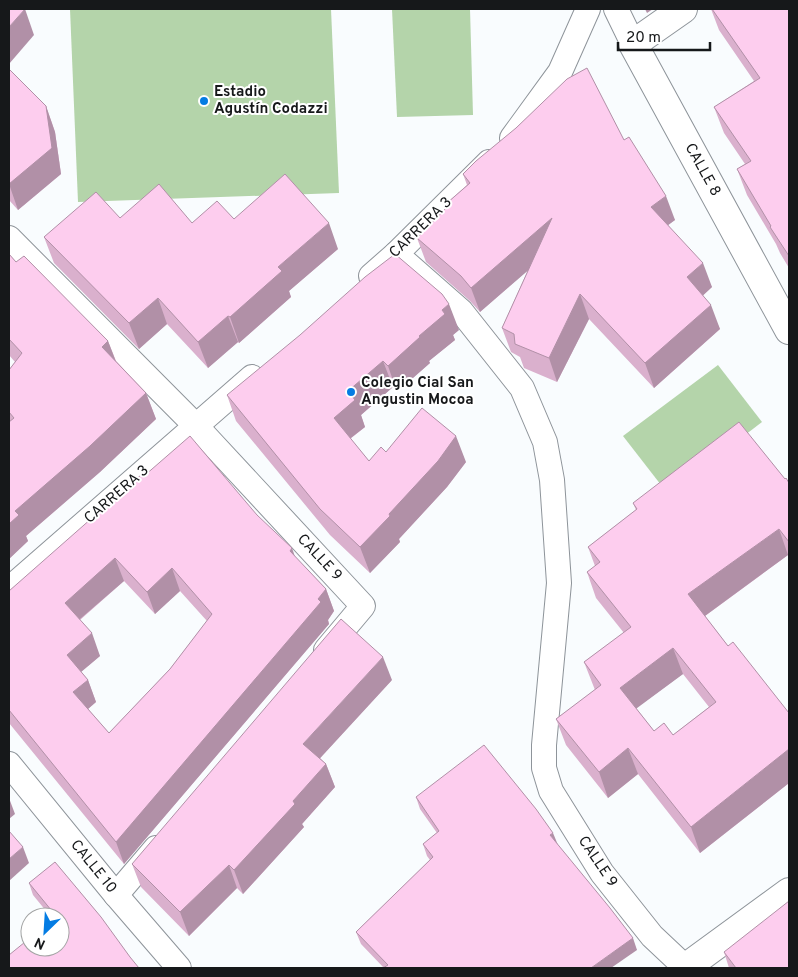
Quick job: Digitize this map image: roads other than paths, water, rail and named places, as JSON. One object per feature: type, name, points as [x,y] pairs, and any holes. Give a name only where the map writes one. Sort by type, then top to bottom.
[{"type":"main road","points":[[633,44],[683,9]]},
{"type":"main road","name":"CALLE 8","points":[[633,44],[789,330]]},
{"type":"main road","points":[[685,968],[789,892]]},
{"type":"street","name":"CARRERA 3","points":[[351,292],[396,254],[517,134],[560,72],[588,9]]},
{"type":"street","name":"CALLE 8","points":[[616,9],[633,44]]},
{"type":"street","name":"CALLE 9","points":[[9,238],[196,426],[363,606],[312,665]]},
{"type":"street","name":"CALLE 9","points":[[396,254],[461,311],[522,388],[545,442],[552,480],[559,583],[544,744],[544,768],[551,791],[602,873],[652,936],[685,968]]},
{"type":"street","name":"CARRERA 3","points":[[9,589],[270,362]]},
{"type":"street","name":"CALLE 10","points":[[9,764],[116,895],[179,968]]},
{"type":"street","points":[[116,895],[173,828]]},
{"type":"place","name":"Estadio Agustín Codazzi","points":[[204,101]]},
{"type":"place","name":"Colegio Cial San Angustin Mocoa","points":[[351,392]]}]
